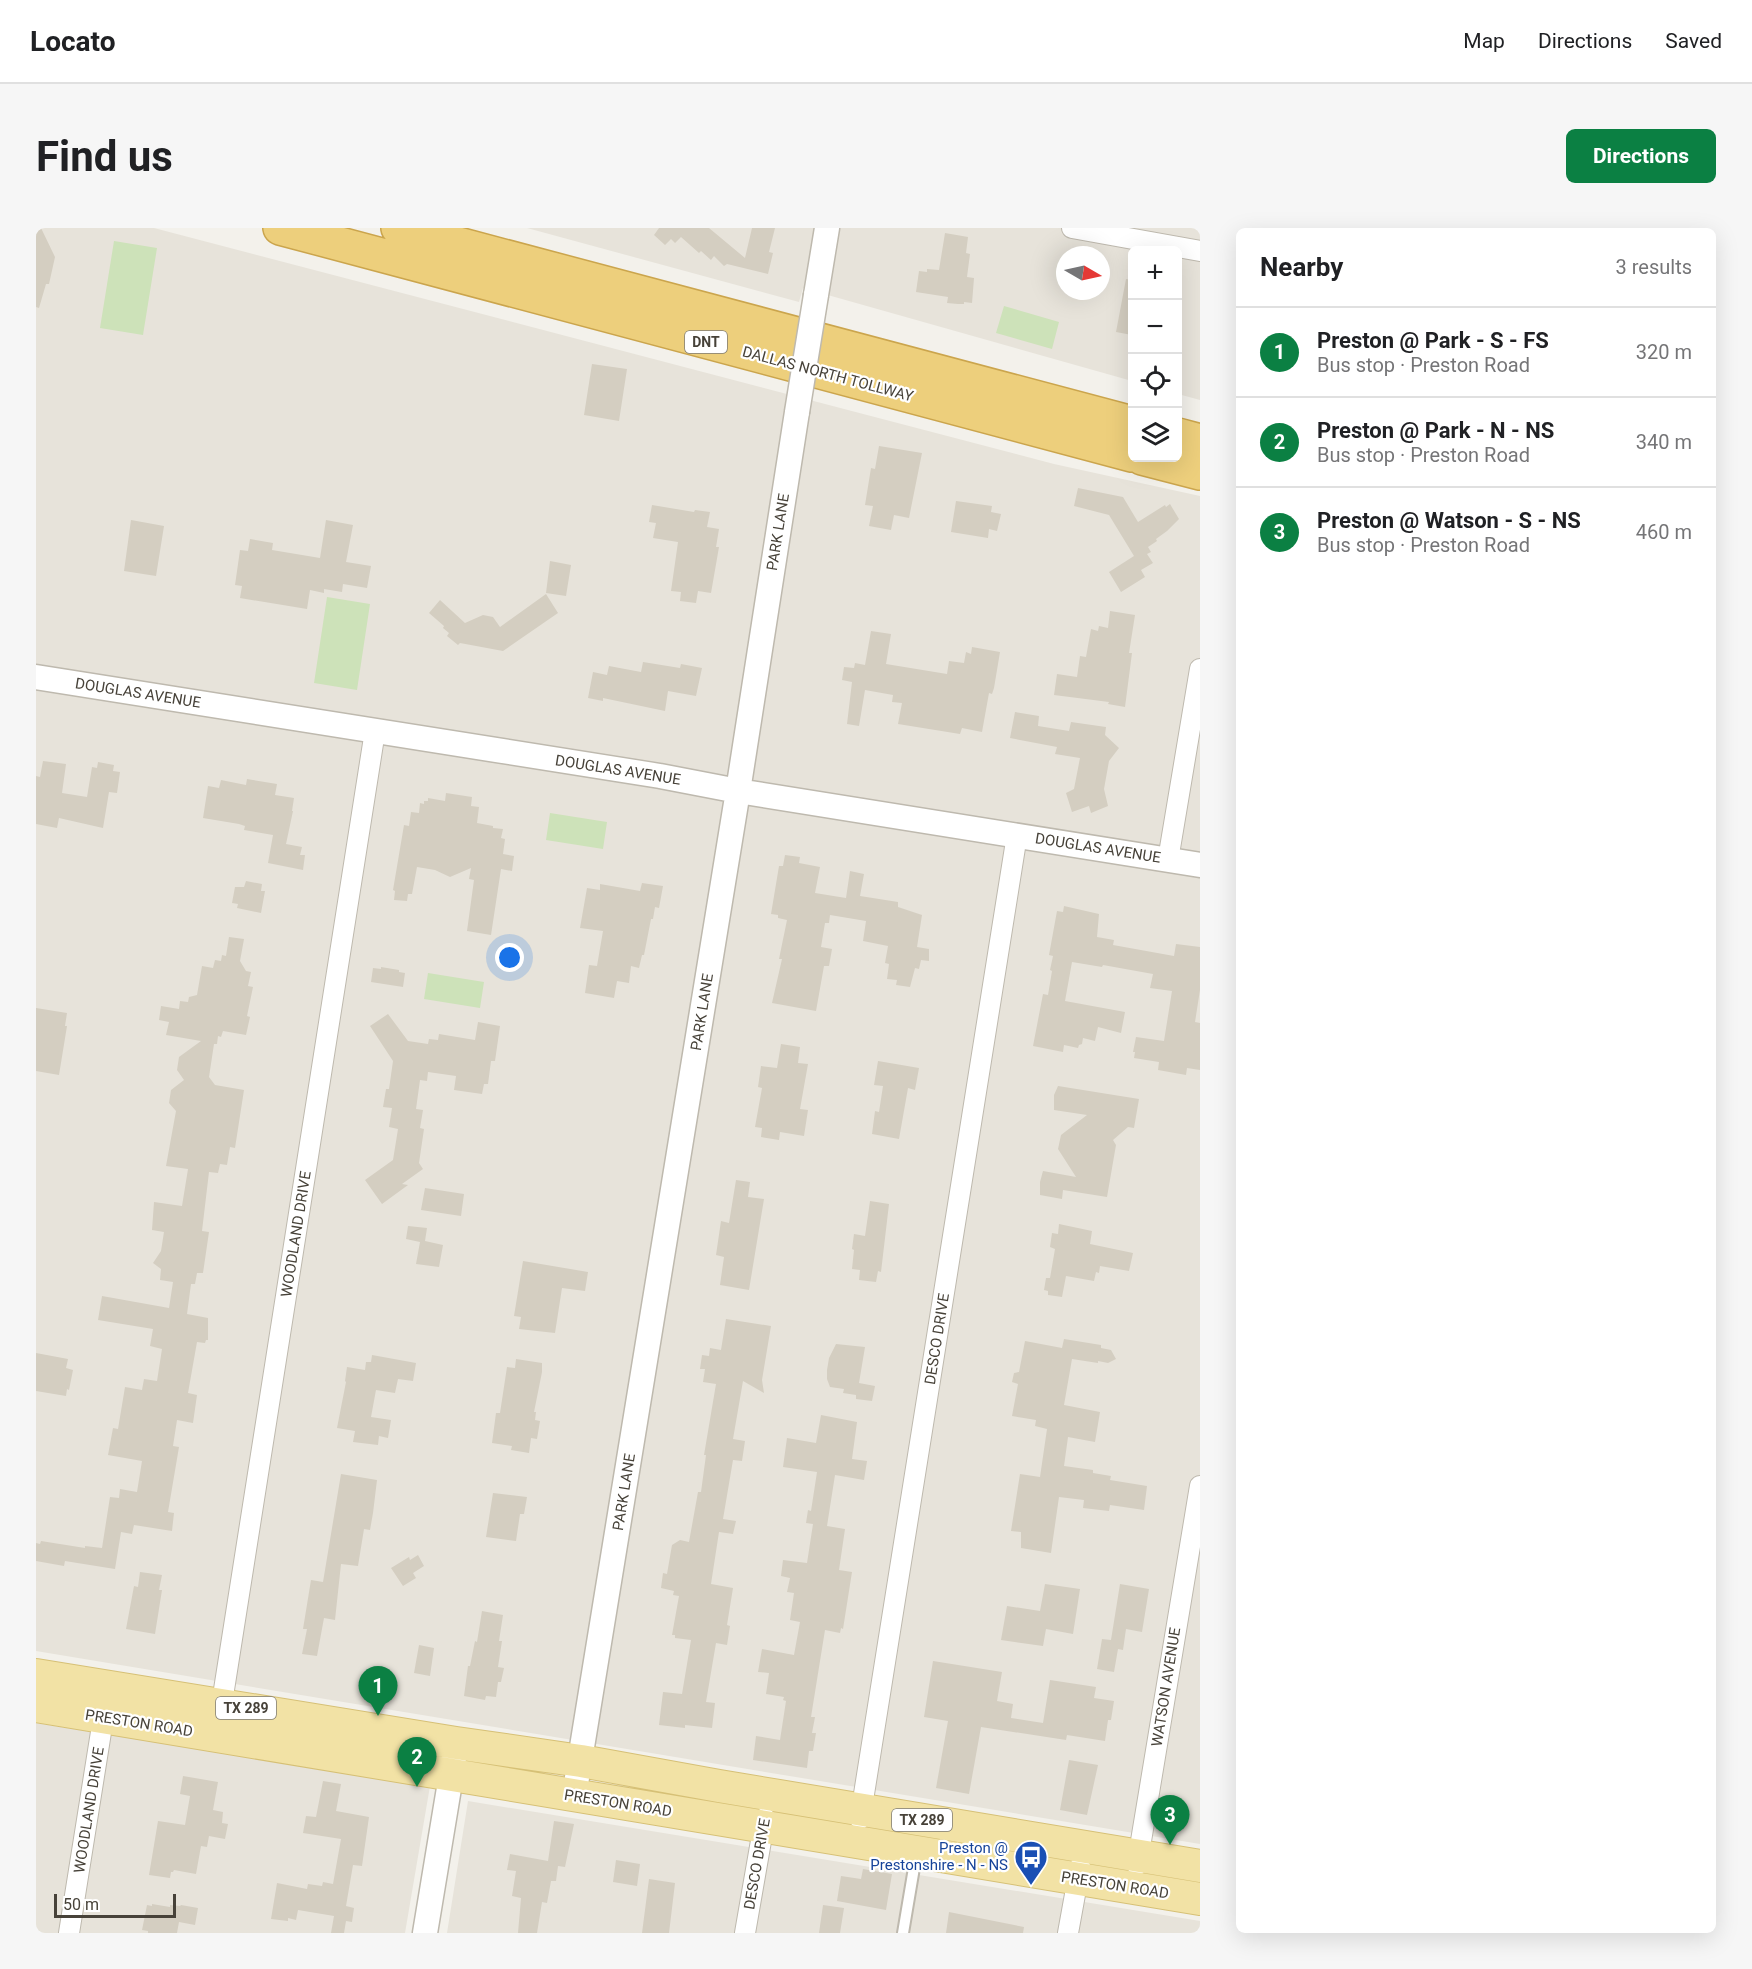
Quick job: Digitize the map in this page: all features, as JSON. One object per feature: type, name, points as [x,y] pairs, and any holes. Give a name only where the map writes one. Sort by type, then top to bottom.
[{"type":"highway","name":"DALLAS NORTH TOLLWAY","points":[[280,228],[1128,454]]},
{"type":"highway","name":"DALLAS NORTH TOLLWAY","points":[[398,228],[1128,422]]},
{"type":"highway","points":[[1182,436],[1200,441]]},
{"type":"highway","points":[[1157,462],[1200,473]]},
{"type":"main road","name":"PRESTON ROAD","points":[[36,1675],[580,1761],[769,1795],[1200,1866]]},
{"type":"main road","name":"PRESTON ROAD","points":[[36,1706],[1200,1899]]},
{"type":"street","name":"PARK LANE","points":[[574,1796],[738,791],[827,228]]},
{"type":"street","points":[[1071,228],[1200,251]]},
{"type":"street","points":[[1168,860],[1200,669]]},
{"type":"street","name":"DOUGLAS AVENUE","points":[[36,677],[1200,865]]},
{"type":"street","name":"WOODLAND DRIVE","points":[[216,1736],[375,731]]},
{"type":"street","name":"DESCO DRIVE","points":[[856,1842],[1017,835]]},
{"type":"street","name":"WATSON AVENUE","points":[[1133,1888],[1200,1486]]},
{"type":"street","name":"WOODLAND DRIVE","points":[[69,1933],[108,1687]]},
{"type":"street","points":[[425,1933],[456,1743]]},
{"type":"street","name":"DESCO DRIVE","points":[[745,1933],[769,1795]]},
{"type":"street","points":[[1068,1933],[1083,1847]]},
{"type":"lane","points":[[903,1933],[916,1852]]},
{"type":"shaded area","points":[[36,228],[154,228],[1054,464],[1200,496],[1200,1844],[36,1651]]},
{"type":"shaded area","points":[[527,228],[1200,228],[1200,400],[1182,395],[1182,246],[1128,246],[1128,380],[803,288],[799,302]]},
{"type":"shaded area","points":[[36,1723],[430,1786],[405,1933],[36,1933]]},
{"type":"shaded area","points":[[468,1801],[1200,1921],[1200,1933],[447,1933]]},
{"type":"green space","points":[[114,241],[157,248],[143,335],[100,328]]},
{"type":"green space","points":[[1004,306],[1059,322],[1052,349],[996,333]]},
{"type":"green space","points":[[327,597],[370,604],[357,690],[314,683]]},
{"type":"green space","points":[[550,813],[607,822],[603,849],[546,840]]},
{"type":"green space","points":[[428,973],[484,982],[480,1008],[424,999]]},
{"type":"building","points":[[36,228],[41,228],[55,257],[49,284],[46,284],[39,308],[36,307]]},
{"type":"building","points":[[659,228],[709,228],[745,258],[752,228],[775,228],[769,252],[773,253],[768,274],[727,264],[724,266],[714,256],[711,260],[701,251],[699,253],[681,237],[675,243],[671,239],[665,245],[654,235]]},
{"type":"building","points":[[945,233],[968,237],[966,253],[970,254],[967,277],[974,278],[972,303],[947,303],[948,297],[916,292],[919,271],[939,270]]},
{"type":"building","points":[[1126,279],[1128,279],[1128,334],[1116,332]]},
{"type":"building","points":[[592,364],[627,369],[619,421],[584,415]]},
{"type":"building","points":[[879,446],[922,453],[909,518],[894,515],[891,530],[869,526],[873,506],[865,505],[871,468],[875,469]]},
{"type":"building","points":[[1078,488],[1123,497],[1138,522],[1170,504],[1179,519],[1148,547],[1151,552],[1147,554],[1153,563],[1141,570],[1145,577],[1121,592],[1109,572],[1134,556],[1109,515],[1074,506]]},
{"type":"building","points":[[956,501],[992,506],[991,512],[1001,514],[997,531],[989,529],[988,538],[951,532]]},
{"type":"building","points":[[652,505],[694,512],[695,510],[710,512],[707,527],[719,529],[716,547],[719,547],[711,593],[698,591],[696,603],[680,601],[681,592],[671,591],[678,542],[653,538],[656,523],[649,522]]},
{"type":"building","points":[[131,520],[164,526],[156,576],[124,571]]},
{"type":"building","points":[[326,520],[353,525],[346,562],[371,566],[367,588],[343,584],[342,592],[324,589],[324,593],[310,590],[307,609],[240,598],[242,586],[235,585],[240,550],[248,551],[250,539],[273,543],[272,550],[320,558]]},
{"type":"building","points":[[550,561],[571,565],[566,596],[546,593]]},
{"type":"building","points":[[546,594],[558,613],[503,651],[460,643],[458,645],[447,636],[449,633],[443,628],[444,626],[429,613],[440,600],[465,623],[483,615],[493,617],[500,627]]},
{"type":"building","points":[[1110,611],[1135,615],[1129,653],[1132,653],[1125,707],[1108,704],[1109,702],[1054,695],[1057,674],[1077,677],[1080,656],[1086,657],[1091,629],[1098,631],[1099,626],[1108,628]]},
{"type":"building","points":[[871,631],[891,634],[886,664],[947,674],[949,661],[964,663],[966,652],[971,654],[972,647],[1000,652],[994,688],[992,694],[989,693],[982,732],[962,728],[960,734],[898,724],[902,703],[892,702],[893,695],[865,690],[859,726],[847,724],[852,682],[842,680],[844,667],[854,668],[855,663],[865,665]]},
{"type":"building","points":[[643,662],[680,668],[681,664],[702,668],[696,696],[668,691],[665,711],[603,698],[603,701],[588,698],[593,672],[607,675],[609,666],[641,672]]},
{"type":"building","points":[[1015,712],[1039,716],[1038,726],[1069,731],[1071,722],[1106,727],[1105,735],[1119,748],[1109,761],[1104,789],[1108,806],[1091,813],[1089,806],[1072,812],[1066,793],[1074,789],[1080,758],[1055,754],[1057,747],[1010,738]]},
{"type":"building","points":[[43,761],[66,764],[62,793],[87,797],[92,767],[97,768],[98,762],[114,765],[113,771],[120,772],[117,793],[109,792],[103,828],[59,818],[57,828],[36,824],[36,776],[40,777]]},
{"type":"building","points":[[247,779],[277,784],[275,795],[294,798],[286,844],[302,847],[300,855],[305,855],[303,870],[268,863],[273,835],[244,830],[245,826],[239,824],[203,818],[208,786],[219,788],[221,780],[246,785]]},
{"type":"building","points":[[446,793],[472,797],[471,806],[479,807],[477,823],[503,829],[501,838],[505,839],[503,854],[514,856],[512,871],[501,869],[491,935],[467,931],[474,880],[469,879],[471,868],[450,877],[435,870],[417,867],[412,894],[408,894],[407,901],[394,900],[395,891],[393,890],[404,825],[409,826],[411,812],[419,813],[420,803],[424,804],[428,798],[445,801]]},
{"type":"building","points":[[785,855],[800,857],[799,863],[820,867],[815,893],[846,898],[850,871],[864,874],[860,896],[898,902],[898,907],[922,915],[917,947],[929,949],[929,961],[921,960],[919,969],[915,968],[910,987],[896,985],[897,980],[887,979],[889,964],[885,963],[888,946],[863,941],[866,921],[830,915],[829,923],[825,923],[821,947],[832,949],[829,966],[824,966],[816,1011],[772,1003],[782,959],[779,959],[787,920],[771,914],[779,866],[783,866]]},
{"type":"building","points":[[246,881],[262,884],[261,891],[265,891],[261,913],[237,908],[238,904],[232,903],[235,887],[244,887]]},
{"type":"building","points":[[642,883],[663,886],[659,908],[655,907],[653,919],[651,919],[639,968],[631,966],[629,983],[617,981],[614,998],[585,993],[589,965],[597,966],[603,931],[580,928],[587,888],[600,890],[600,884],[640,891]]},
{"type":"building","points":[[1064,906],[1099,914],[1097,937],[1114,940],[1113,945],[1174,956],[1176,944],[1200,947],[1200,990],[1195,1022],[1200,1023],[1200,1070],[1187,1068],[1186,1075],[1158,1070],[1159,1062],[1134,1058],[1136,1037],[1164,1041],[1172,991],[1150,988],[1153,974],[1103,965],[1102,967],[1072,962],[1065,1001],[1125,1012],[1121,1033],[1098,1027],[1095,1041],[1083,1038],[1078,1048],[1064,1045],[1063,1052],[1033,1046],[1043,994],[1048,995],[1053,956],[1049,955],[1057,911],[1063,912]]},
{"type":"building","points":[[229,937],[244,939],[240,961],[246,971],[251,972],[248,986],[253,987],[247,1016],[250,1017],[246,1035],[223,1031],[221,1037],[218,1036],[217,1044],[214,1044],[209,1077],[215,1085],[244,1090],[235,1148],[230,1147],[227,1165],[220,1164],[218,1173],[209,1172],[202,1231],[209,1232],[203,1273],[197,1273],[195,1284],[191,1284],[187,1314],[208,1318],[208,1340],[205,1343],[197,1342],[188,1393],[197,1395],[193,1423],[177,1420],[173,1446],[179,1447],[168,1512],[174,1513],[172,1531],[134,1525],[132,1534],[121,1532],[115,1569],[65,1561],[64,1566],[36,1561],[36,1543],[40,1544],[41,1541],[85,1548],[85,1546],[102,1548],[110,1497],[119,1498],[120,1489],[137,1492],[142,1461],[108,1455],[113,1428],[118,1429],[125,1387],[142,1390],[144,1379],[157,1381],[162,1349],[150,1346],[153,1329],[98,1320],[102,1296],[169,1308],[173,1282],[160,1280],[161,1269],[153,1263],[161,1251],[164,1232],[152,1230],[154,1202],[182,1206],[188,1169],[166,1166],[176,1111],[169,1103],[171,1090],[184,1080],[177,1070],[179,1057],[201,1041],[166,1035],[169,1022],[159,1020],[161,1006],[179,1009],[180,1001],[188,1002],[189,997],[197,995],[202,966],[213,968],[215,960],[221,961],[222,955],[226,956]]},
{"type":"building","points":[[381,967],[405,973],[403,987],[371,982],[373,968],[381,969]]},
{"type":"building","points":[[36,1008],[67,1013],[59,1075],[36,1071]]},
{"type":"building","points":[[388,1014],[408,1041],[428,1044],[429,1039],[438,1040],[439,1034],[475,1040],[478,1022],[500,1026],[495,1061],[491,1061],[488,1084],[484,1084],[482,1094],[454,1090],[456,1076],[428,1072],[427,1081],[420,1080],[416,1109],[423,1110],[420,1128],[424,1129],[419,1163],[423,1169],[402,1184],[408,1185],[382,1204],[365,1180],[393,1160],[398,1129],[389,1127],[392,1108],[383,1107],[386,1089],[389,1089],[393,1061],[370,1026]]},
{"type":"building","points":[[781,1044],[800,1047],[798,1063],[808,1064],[800,1109],[808,1110],[804,1136],[780,1132],[779,1140],[761,1137],[762,1128],[755,1127],[762,1088],[758,1087],[761,1066],[777,1068]]},
{"type":"building","points":[[878,1061],[919,1068],[915,1090],[908,1088],[899,1139],[872,1134],[875,1111],[879,1112],[883,1086],[874,1085]]},
{"type":"building","points":[[1058,1086],[1139,1099],[1134,1128],[1128,1127],[1113,1140],[1116,1145],[1107,1197],[1063,1190],[1062,1199],[1040,1195],[1043,1171],[1076,1177],[1058,1149],[1061,1135],[1087,1115],[1054,1110],[1054,1095]]},
{"type":"building","points":[[736,1180],[750,1182],[748,1197],[764,1199],[749,1290],[720,1285],[724,1257],[716,1255],[721,1221],[729,1223]]},
{"type":"building","points":[[425,1188],[464,1194],[461,1216],[421,1210]]},
{"type":"building","points":[[870,1201],[889,1204],[881,1272],[878,1271],[876,1282],[859,1280],[860,1270],[852,1269],[854,1234],[865,1236]]},
{"type":"building","points":[[1059,1224],[1092,1231],[1090,1244],[1133,1253],[1129,1271],[1100,1266],[1094,1281],[1066,1276],[1062,1297],[1048,1295],[1048,1291],[1044,1290],[1046,1278],[1050,1278],[1055,1249],[1050,1247],[1052,1233],[1058,1234]]},
{"type":"building","points":[[408,1226],[427,1228],[425,1241],[443,1245],[439,1267],[416,1264],[420,1242],[406,1239]]},
{"type":"building","points":[[523,1261],[588,1272],[585,1291],[562,1288],[555,1333],[519,1329],[521,1317],[514,1316]]},
{"type":"building","points":[[726,1319],[771,1326],[762,1380],[764,1393],[743,1381],[733,1439],[745,1441],[742,1461],[733,1460],[723,1519],[736,1521],[733,1534],[719,1532],[711,1584],[733,1588],[727,1625],[730,1626],[727,1645],[716,1643],[706,1702],[715,1703],[712,1728],[659,1725],[663,1692],[682,1694],[691,1640],[675,1638],[675,1635],[672,1635],[679,1596],[673,1595],[674,1591],[661,1588],[663,1573],[667,1574],[672,1545],[680,1540],[689,1542],[698,1492],[701,1492],[706,1455],[704,1455],[716,1384],[703,1382],[705,1369],[700,1369],[702,1355],[709,1356],[710,1348],[721,1350]]},
{"type":"building","points":[[1064,1339],[1101,1345],[1101,1348],[1111,1350],[1116,1359],[1108,1363],[1098,1361],[1098,1363],[1072,1359],[1064,1405],[1100,1412],[1095,1442],[1068,1437],[1064,1466],[1093,1470],[1093,1473],[1111,1476],[1110,1480],[1147,1486],[1144,1510],[1110,1505],[1109,1511],[1083,1508],[1084,1500],[1059,1497],[1051,1553],[1021,1548],[1021,1532],[1011,1531],[1020,1474],[1040,1477],[1047,1429],[1035,1426],[1036,1420],[1012,1416],[1018,1384],[1012,1382],[1014,1373],[1019,1372],[1025,1341],[1062,1348]]},
{"type":"building","points":[[836,1344],[865,1347],[859,1383],[875,1386],[872,1401],[856,1399],[856,1395],[843,1393],[844,1389],[830,1387],[827,1370],[829,1358]]},
{"type":"building","points":[[36,1353],[68,1359],[66,1368],[73,1370],[66,1396],[36,1391]]},
{"type":"building","points":[[372,1355],[416,1363],[413,1381],[398,1379],[395,1393],[376,1390],[371,1417],[391,1420],[388,1438],[379,1436],[378,1445],[353,1442],[355,1431],[337,1428],[347,1367],[365,1370],[366,1362],[371,1362]]},
{"type":"building","points":[[516,1359],[542,1363],[534,1412],[536,1412],[535,1420],[540,1421],[537,1439],[531,1438],[529,1453],[511,1450],[512,1446],[492,1443],[496,1413],[500,1413],[507,1367],[515,1368]]},
{"type":"building","points":[[821,1415],[857,1422],[852,1459],[867,1461],[864,1480],[835,1475],[827,1526],[845,1529],[839,1570],[852,1572],[843,1629],[841,1628],[840,1633],[825,1630],[811,1717],[815,1717],[812,1733],[816,1733],[813,1751],[809,1751],[807,1768],[753,1760],[756,1736],[780,1740],[786,1701],[783,1700],[784,1697],[766,1694],[769,1673],[758,1672],[762,1649],[794,1655],[800,1622],[790,1620],[794,1593],[787,1592],[790,1578],[781,1576],[783,1560],[807,1563],[813,1524],[806,1523],[808,1510],[811,1511],[817,1472],[783,1467],[787,1438],[816,1443]]},
{"type":"building","points":[[341,1474],[377,1480],[370,1530],[364,1529],[358,1566],[341,1564],[335,1620],[324,1618],[317,1656],[302,1654],[307,1629],[303,1629],[311,1580],[323,1582]]},
{"type":"building","points":[[493,1493],[527,1497],[524,1514],[520,1514],[516,1541],[486,1537]]},
{"type":"building","points":[[418,1555],[424,1566],[413,1573],[416,1578],[403,1586],[391,1568],[409,1557],[410,1560]]},
{"type":"building","points":[[140,1572],[162,1575],[155,1634],[126,1629],[134,1586],[138,1587]]},
{"type":"building","points":[[1045,1584],[1080,1589],[1073,1634],[1046,1629],[1043,1646],[1001,1640],[1007,1606],[1040,1611]]},
{"type":"building","points":[[1120,1584],[1149,1589],[1142,1632],[1126,1629],[1123,1650],[1118,1649],[1114,1672],[1097,1669],[1102,1639],[1111,1640]]},
{"type":"building","points":[[482,1611],[503,1615],[498,1667],[504,1668],[501,1682],[498,1682],[496,1697],[486,1696],[485,1700],[464,1696],[468,1666],[470,1666],[475,1641],[477,1642]]},
{"type":"building","points":[[419,1645],[434,1648],[430,1676],[414,1673]]},
{"type":"building","points":[[933,1661],[1002,1672],[997,1701],[1013,1704],[1011,1718],[1043,1723],[1050,1680],[1096,1687],[1094,1698],[1114,1701],[1105,1741],[1067,1735],[1066,1740],[981,1727],[969,1794],[936,1788],[948,1721],[924,1717]]},
{"type":"building","points":[[1069,1760],[1098,1765],[1087,1815],[1060,1810]]},
{"type":"building","points":[[183,1776],[218,1782],[213,1810],[223,1812],[222,1823],[228,1824],[225,1839],[209,1836],[207,1847],[201,1846],[196,1874],[174,1870],[170,1878],[149,1875],[158,1821],[185,1825],[190,1796],[180,1794]]},
{"type":"building","points":[[323,1781],[341,1784],[336,1811],[369,1817],[362,1866],[353,1865],[346,1906],[354,1908],[352,1922],[346,1921],[344,1933],[331,1933],[334,1916],[298,1910],[296,1920],[271,1919],[277,1883],[307,1889],[308,1884],[322,1886],[323,1882],[333,1884],[341,1839],[303,1833],[306,1816],[316,1817]]},
{"type":"building","points":[[554,1821],[574,1824],[565,1867],[558,1866],[556,1881],[551,1881],[547,1903],[542,1902],[537,1933],[518,1933],[521,1898],[512,1896],[516,1871],[507,1870],[510,1854],[548,1861]]},
{"type":"building","points":[[616,1860],[640,1864],[637,1886],[613,1882]]},
{"type":"building","points":[[863,1869],[892,1874],[886,1910],[837,1901],[841,1876],[861,1879]]},
{"type":"building","points":[[649,1879],[675,1883],[669,1933],[642,1933]]},
{"type":"building","points":[[152,1904],[198,1908],[195,1925],[179,1922],[177,1933],[148,1933],[142,1930],[147,1905],[152,1906]]},
{"type":"building","points":[[823,1905],[844,1908],[840,1933],[819,1933]]},
{"type":"building","points":[[949,1912],[1024,1927],[1023,1933],[946,1933]]},
{"type":"place","name":"Preston @ Park - S - FS","points":[[378,1716]]},
{"type":"place","name":"Preston @ Park - N - NS","points":[[417,1787]]},
{"type":"place","name":"Preston @ Watson - S - NS","points":[[1170,1845]]},
{"type":"place","name":"Preston @ Prestonshire - N - NS","points":[[1031,1886]]}]
